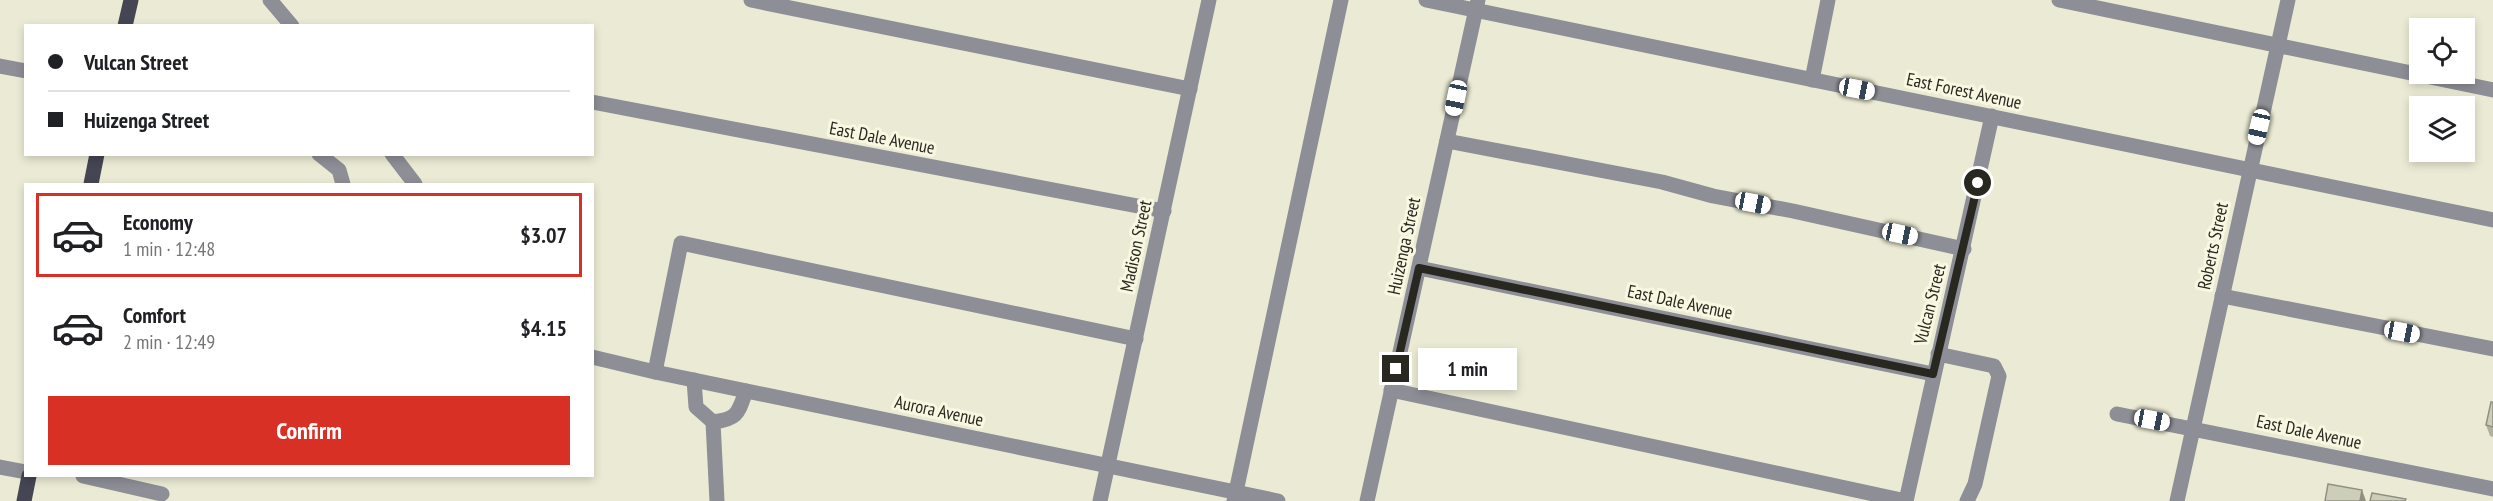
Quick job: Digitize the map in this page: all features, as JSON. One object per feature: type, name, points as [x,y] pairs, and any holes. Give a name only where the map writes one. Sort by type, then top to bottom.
[{"type":"main road","points":[[125,24],[130,0]]},
{"type":"main road","points":[[91,183],[98,156]]},
{"type":"main road","points":[[24,501],[29,477]]},
{"type":"street","points":[[270,0],[290,24]]},
{"type":"street","points":[[752,0],[1190,89]]},
{"type":"street","name":"Madison Street","points":[[1100,501],[1209,0]]},
{"type":"street","points":[[1235,497],[1341,0]]},
{"type":"street","name":"East Forest Avenue","points":[[1426,0],[1477,5],[1812,80],[2493,220]]},
{"type":"street","points":[[1812,80],[1828,0]]},
{"type":"street","points":[[2060,0],[2493,90]]},
{"type":"street","name":"Roberts Street","points":[[2176,501],[2288,0]]},
{"type":"street","name":"Huizenga Street","points":[[1367,501],[1477,5]]},
{"type":"street","points":[[0,66],[24,71]]},
{"type":"street","name":"East Dale Avenue","points":[[594,102],[1164,211]]},
{"type":"street","name":"Vulcan Street","points":[[1906,501],[1992,116]]},
{"type":"street","points":[[1446,141],[1662,182],[1713,196],[1793,211],[1964,249]]},
{"type":"street","points":[[322,156],[339,170],[343,183]]},
{"type":"street","points":[[394,156],[414,183]]},
{"type":"street","points":[[655,372],[681,243],[1136,339]]},
{"type":"street","name":"East Dale Avenue","points":[[1419,268],[1933,374]]},
{"type":"street","points":[[2222,296],[2493,350]]},
{"type":"street","points":[[1938,354],[1994,366],[1998,370],[1999,376],[1975,484],[1967,501]]},
{"type":"street","name":"Aurora Avenue","points":[[594,357],[1107,466],[1235,497],[1278,501]]},
{"type":"street","points":[[694,380],[696,407],[714,422],[730,420],[737,413],[746,391]]},
{"type":"street","points":[[1391,390],[1906,501]]},
{"type":"street","name":"East Dale Avenue","points":[[2117,414],[2493,489]]},
{"type":"street","points":[[714,422],[717,501]]},
{"type":"street","points":[[0,466],[24,472]]},
{"type":"street","points":[[87,477],[162,494]]},
{"type":"building","points":[[2491,402],[2493,402],[2493,427],[2486,425]]},
{"type":"building","points":[[2328,484],[2362,490],[2360,501],[2325,501]]},
{"type":"building","points":[[2372,493],[2406,499],[2405,501],[2370,501]]},
{"type":"route","points":[[1396,369],[1419,268],[1933,374],[1978,183]]}]
